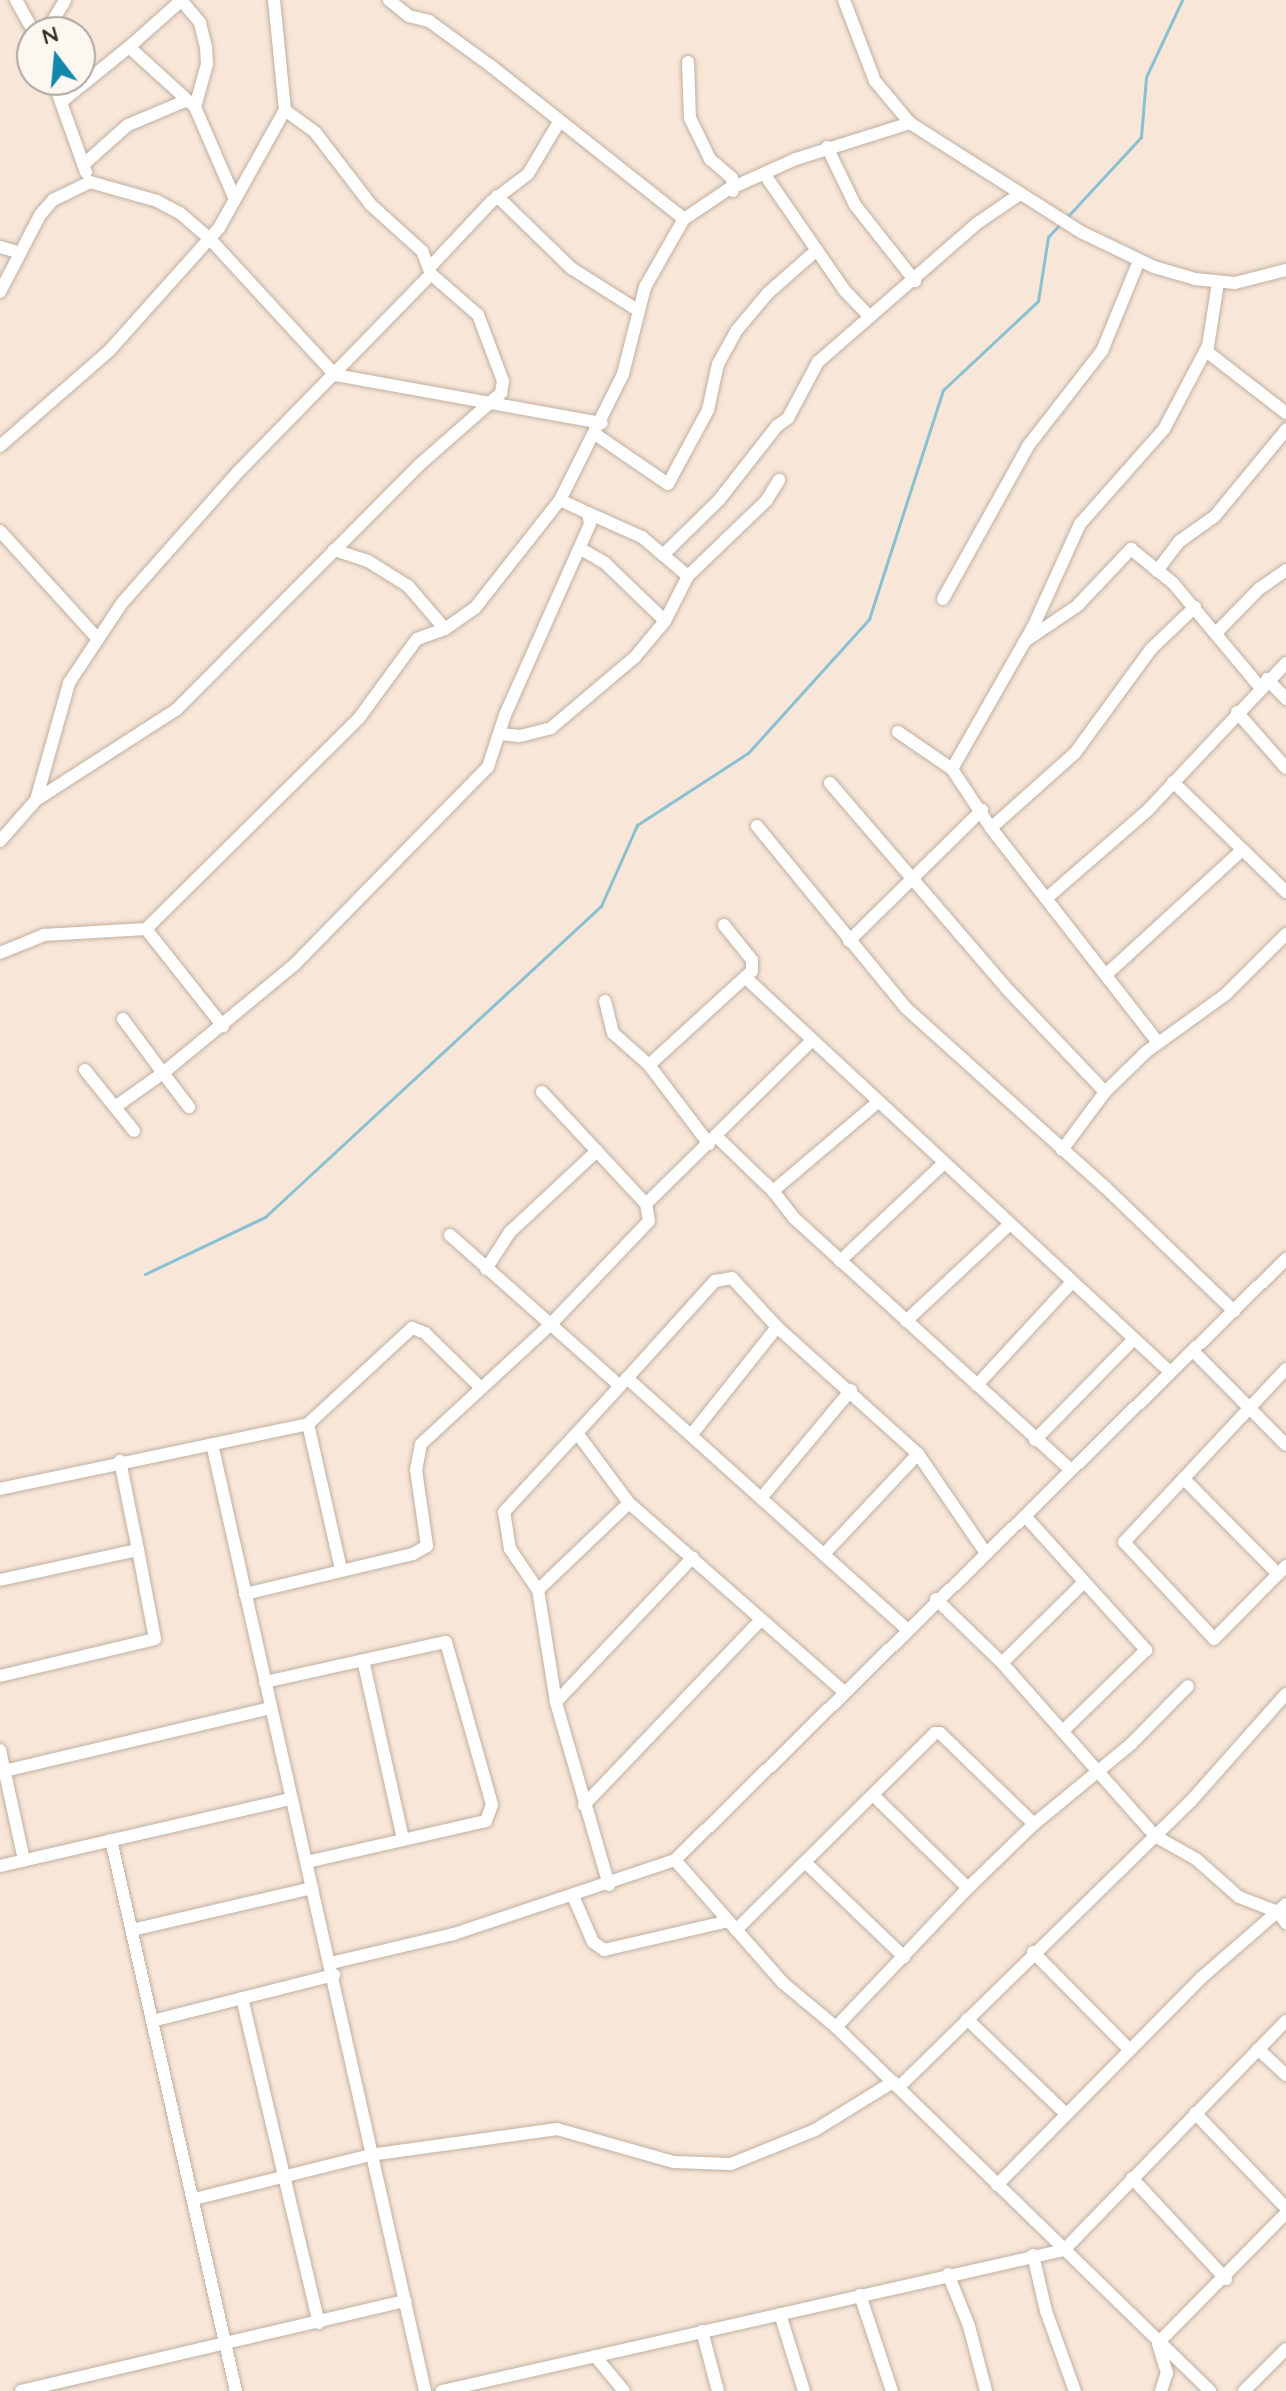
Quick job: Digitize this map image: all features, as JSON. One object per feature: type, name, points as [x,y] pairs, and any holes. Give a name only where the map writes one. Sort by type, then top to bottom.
[{"type":"street","points":[[61,102],[182,0],[200,23],[207,64],[190,104],[128,125],[84,164]]},
{"type":"street","points":[[0,446],[109,351],[210,239],[285,110],[274,0]]},
{"type":"street","points":[[389,0],[409,16],[429,21],[684,219]]},
{"type":"street","points":[[844,0],[875,81],[910,123],[1020,194],[1139,261],[1172,274],[1218,283],[1286,270]]},
{"type":"street","points":[[129,47],[190,104],[234,197]]},
{"type":"street","points":[[688,62],[690,118],[710,159],[732,178],[733,191]]},
{"type":"street","points":[[59,96],[90,182]]},
{"type":"street","points":[[0,841],[36,800],[177,709],[334,550],[494,400],[503,381],[478,315],[430,271],[422,251],[371,205],[315,132],[285,110]]},
{"type":"street","points":[[36,800],[60,705],[97,638],[170,546],[335,375],[497,196],[541,159],[559,122]]},
{"type":"street","points":[[0,953],[44,935],[146,929],[351,726],[417,639],[445,629],[475,608],[560,500],[598,428],[625,366],[645,287],[684,219],[727,190],[733,191],[827,147],[910,123]]},
{"type":"street","points":[[827,147],[855,205],[915,281]]},
{"type":"street","points":[[765,175],[817,250],[870,317]]},
{"type":"street","points":[[0,292],[18,252],[53,200],[90,182],[157,201],[210,239],[335,375],[494,400],[598,428],[668,484],[708,410],[718,364],[737,330],[768,293],[817,250]]},
{"type":"street","points":[[663,555],[719,500],[777,426],[788,418],[818,362],[915,281],[976,224],[1020,194]]},
{"type":"street","points":[[497,196],[571,268],[639,311]]},
{"type":"street","points":[[0,247],[18,252]]},
{"type":"street","points":[[943,599],[1028,446],[1102,351],[1139,261]]},
{"type":"street","points":[[952,769],[1025,641],[1080,524],[1157,440],[1206,351],[1218,283]]},
{"type":"street","points":[[1206,351],[1286,413]]},
{"type":"street","points":[[1157,571],[1180,541],[1215,516],[1286,430]]},
{"type":"street","points":[[500,734],[520,736],[551,728],[635,657],[665,621],[688,576],[766,501],[779,480]]},
{"type":"street","points":[[560,500],[642,537],[688,576]]},
{"type":"street","points":[[115,1107],[223,1026],[342,920],[493,760],[500,734],[581,549],[590,524],[588,513]]},
{"type":"street","points":[[0,531],[97,638]]},
{"type":"street","points":[[581,549],[605,563],[665,621]]},
{"type":"street","points":[[334,550],[368,561],[408,586],[445,629]]},
{"type":"street","points":[[1025,641],[1077,606],[1126,550],[1157,571],[1195,607],[1264,683],[1286,699]]},
{"type":"street","points":[[1216,633],[1286,570]]},
{"type":"street","points":[[991,828],[1075,753],[1151,649],[1195,607]]},
{"type":"street","points":[[1048,897],[1173,782],[1286,663]]},
{"type":"street","points":[[1237,712],[1286,768]]},
{"type":"street","points":[[898,732],[952,769],[982,810],[991,828],[1109,972],[1157,1041]]},
{"type":"street","points":[[1173,782],[1286,892]]},
{"type":"street","points":[[830,783],[910,879],[1105,1092]]},
{"type":"street","points":[[849,941],[982,810]]},
{"type":"street","points":[[757,826],[906,1008],[1234,1311]]},
{"type":"street","points":[[1109,972],[1242,850]]},
{"type":"street","points":[[649,1065],[746,978],[753,963],[724,925]]},
{"type":"street","points":[[146,929],[223,1026]]},
{"type":"street","points":[[1062,1150],[1105,1092],[1157,1041],[1226,994],[1286,934]]},
{"type":"street","points":[[746,978],[810,1042],[1008,1226],[1132,1341],[1170,1372]]},
{"type":"street","points":[[605,1001],[613,1033],[649,1065],[713,1140],[773,1191],[794,1218],[1071,1470]]},
{"type":"street","points":[[123,1019],[189,1107]]},
{"type":"street","points":[[646,1204],[810,1042]]},
{"type":"street","points":[[85,1070],[134,1131]]},
{"type":"street","points":[[245,1594],[413,1554],[427,1546],[418,1452],[427,1436],[551,1324],[649,1221],[646,1204],[542,1092]]},
{"type":"street","points":[[773,1191],[878,1102]]},
{"type":"street","points":[[486,1269],[510,1232],[597,1151]]},
{"type":"street","points":[[840,1261],[943,1164]]},
{"type":"street","points":[[906,1321],[1008,1226]]},
{"type":"street","points":[[450,1235],[551,1324],[692,1434],[906,1628]]},
{"type":"street","points":[[152,2021],[242,1998],[454,1934],[609,1885],[675,1860],[906,1628],[1025,1516],[1286,1259]]},
{"type":"street","points":[[609,1885],[556,1702],[538,1590],[510,1549],[504,1512],[724,1276],[732,1278],[777,1327],[851,1390],[918,1454],[985,1552]]},
{"type":"street","points":[[977,1385],[1071,1283]]},
{"type":"street","points":[[692,1434],[777,1327]]},
{"type":"street","points":[[0,1489],[120,1461],[308,1424],[412,1328],[425,1333],[480,1387]]},
{"type":"street","points":[[1035,1440],[1132,1341]]},
{"type":"street","points":[[1193,1351],[1286,1445]]},
{"type":"street","points":[[1184,1479],[1282,1570],[1223,1635],[1209,1636],[1124,1542],[1286,1369]]},
{"type":"street","points":[[762,1497],[851,1390]]},
{"type":"street","points":[[308,1424],[341,1569]]},
{"type":"street","points":[[577,1433],[629,1503],[844,1692]]},
{"type":"street","points":[[212,1444],[290,1799],[333,1969],[370,2155],[425,2391]]},
{"type":"street","points":[[825,1553],[918,1454]]},
{"type":"street","points":[[0,1676],[155,1639],[120,1461]]},
{"type":"street","points":[[538,1590],[629,1503]]},
{"type":"street","points":[[1025,1516],[1146,1650],[1064,1730]]},
{"type":"street","points":[[0,1580],[138,1550]]},
{"type":"street","points":[[556,1702],[693,1557]]},
{"type":"street","points":[[1002,1663],[1084,1582]]},
{"type":"street","points":[[936,1599],[1002,1663],[1064,1730],[1155,1836],[1196,1859],[1239,1897],[1283,1913],[1129,2049],[997,2185]]},
{"type":"street","points":[[584,1805],[762,1619]]},
{"type":"street","points":[[265,1682],[446,1642],[492,1805],[486,1821],[307,1862]]},
{"type":"street","points":[[363,1660],[403,1839]]},
{"type":"street","points":[[836,2027],[968,1888],[1034,1824],[1099,1772],[1188,1686]]},
{"type":"street","points":[[194,2199],[370,2155],[557,2129],[674,2162],[731,2164],[815,2130],[896,2085],[1155,1836],[1284,1699]]},
{"type":"street","points":[[3,1772],[270,1708]]},
{"type":"street","points":[[573,1896],[593,1942],[604,1950],[732,1926],[806,1863],[937,1733],[1034,1824]]},
{"type":"street","points":[[0,1750],[24,1860]]},
{"type":"street","points":[[873,1795],[968,1888]]},
{"type":"street","points":[[0,1866],[290,1799]]},
{"type":"street","points":[[111,1840],[236,2391]]},
{"type":"street","points":[[675,1860],[783,1983],[836,2027],[1210,2391]]},
{"type":"street","points":[[806,1863],[904,1957]]},
{"type":"street","points":[[132,1930],[312,1888]]},
{"type":"street","points":[[1033,1952],[1129,2049]]},
{"type":"street","points":[[242,1998],[281,2178],[319,2323]]},
{"type":"street","points":[[967,2019],[1066,2114]]},
{"type":"street","points":[[443,2391],[1064,2250],[1286,2021]]},
{"type":"street","points":[[1258,2049],[1286,2075]]},
{"type":"street","points":[[1158,2343],[1226,2279],[1286,2210],[1195,2113]]},
{"type":"street","points":[[1132,2178],[1226,2279]]},
{"type":"street","points":[[1033,2255],[1046,2311],[1075,2391]]},
{"type":"street","points":[[948,2274],[969,2326],[986,2391]]},
{"type":"street","points":[[860,2295],[892,2391]]},
{"type":"street","points":[[21,2391],[406,2301]]},
{"type":"street","points":[[780,2314],[804,2391]]},
{"type":"street","points":[[702,2331],[718,2391]]},
{"type":"street","points":[[1158,2343],[1167,2373],[1161,2391]]},
{"type":"street","points":[[1244,2391],[1286,2349]]},
{"type":"street","points":[[595,2356],[624,2391]]},
{"type":"waterway","points":[[1067,217],[1141,137],[1146,77],[1182,0]]},
{"type":"waterway","points":[[145,1274],[265,1217],[601,906],[637,825],[748,753],[869,619],[943,390],[1038,301],[1048,237],[1059,225]]}]
